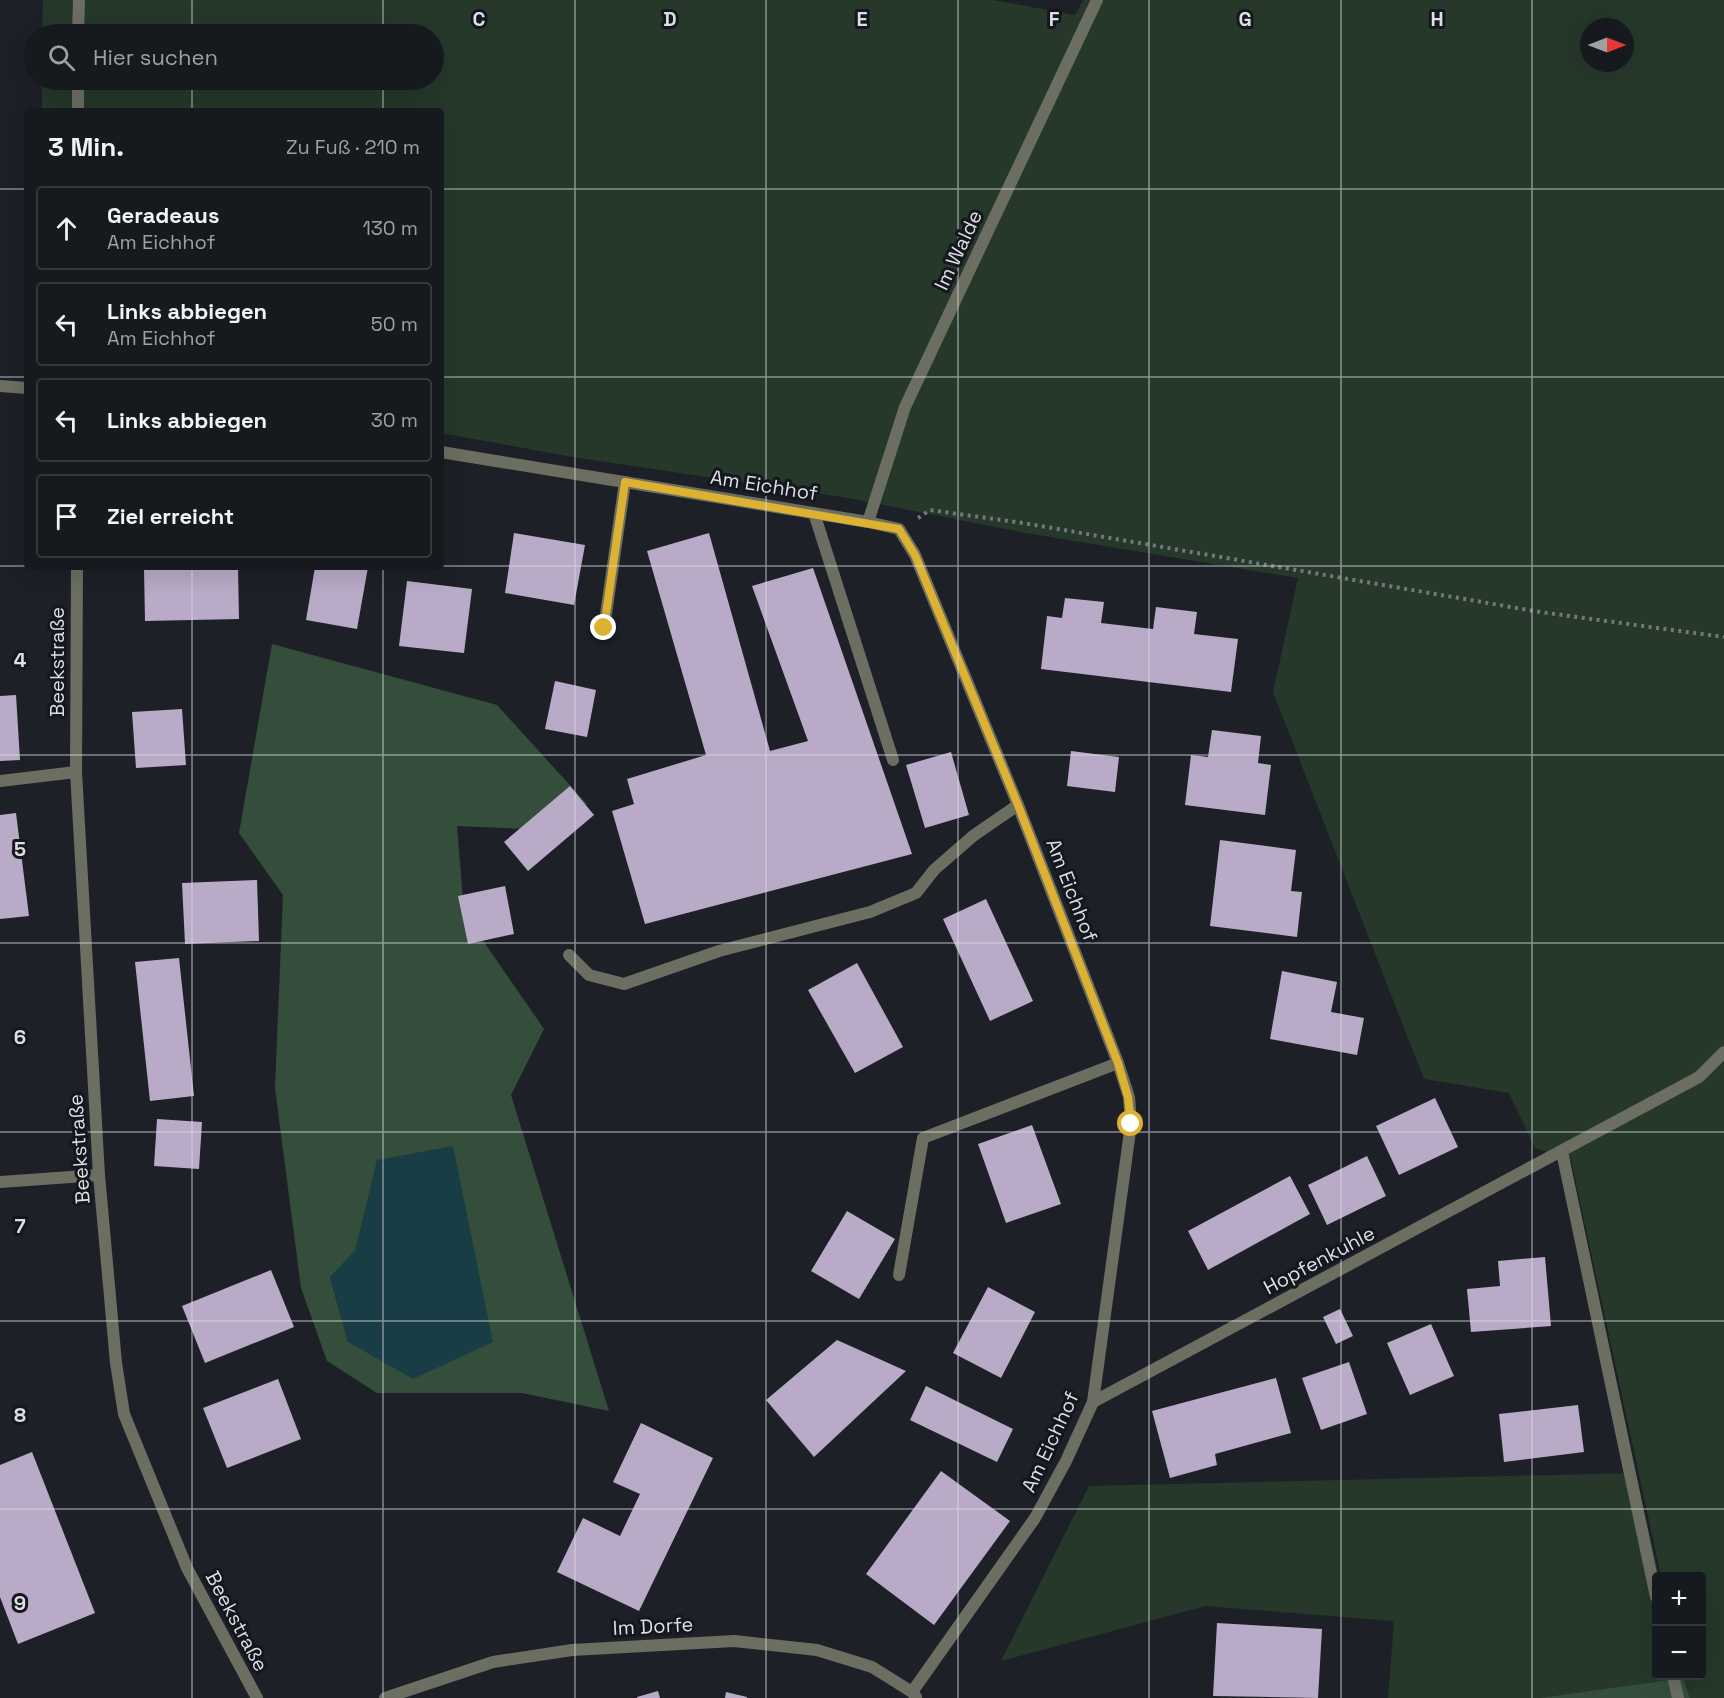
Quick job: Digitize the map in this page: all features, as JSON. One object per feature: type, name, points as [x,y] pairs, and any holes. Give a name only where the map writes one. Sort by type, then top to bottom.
[{"type":"street","points":[[78,0],[78,24]]},
{"type":"street","name":"Im Walde","points":[[868,522],[905,407],[1097,0]]},
{"type":"street","points":[[78,90],[78,108]]},
{"type":"street","points":[[0,386],[24,388]]},
{"type":"street","name":"Am Eichhof","points":[[444,452],[899,529],[915,555],[1018,805],[1118,1063],[1128,1097],[1131,1124],[1093,1402],[1066,1461],[1035,1518],[914,1695]]},
{"type":"street","points":[[604,628],[625,482]]},
{"type":"street","points":[[814,513],[893,760]]},
{"type":"street","name":"Beekstraße","points":[[77,570],[76,772],[99,1175],[116,1363],[124,1414],[187,1568],[257,1698]]},
{"type":"street","points":[[0,781],[76,772]]},
{"type":"street","points":[[569,955],[589,975],[624,984],[719,951],[870,912],[916,893],[934,870],[973,836],[1018,805]]},
{"type":"street","name":"Hopfenkuhle","points":[[1093,1402],[1699,1077],[1724,1052]]},
{"type":"street","points":[[899,1275],[923,1138],[1118,1063]]},
{"type":"street","points":[[1562,1152],[1652,1578]]},
{"type":"street","points":[[0,1182],[99,1175]]},
{"type":"street","name":"Im Dorfe","points":[[385,1698],[493,1662],[572,1650],[734,1641],[817,1650],[872,1667],[914,1695]]},
{"type":"street","points":[[1674,1680],[1678,1698]]},
{"type":"path","points":[[899,529],[930,510],[1023,523],[1540,612],[1724,637]]},
{"type":"green space","points":[[43,0],[993,0],[1075,15],[1083,0],[1724,0],[1724,1698],[1690,1698],[1684,1680],[1706,1680],[1706,1572],[1660,1572],[1571,1160],[1535,1148],[1509,1093],[1424,1079],[1273,692],[1298,578],[1026,533],[848,498],[573,457],[444,434],[444,108],[42,108],[42,90],[444,90],[444,24],[42,24]]},
{"type":"green space","points":[[272,644],[497,705],[587,804],[526,829],[457,826],[464,913],[544,1029],[511,1095],[609,1411],[522,1393],[377,1393],[327,1361],[301,1288],[275,1088],[283,895],[239,833]],"holes":[[[355,1251],[348,1342],[330,1277]]]},
{"type":"green space","points":[[1635,1473],[1658,1572],[1652,1572],[1652,1680],[1669,1680],[1539,1698],[1388,1698],[1394,1621],[1205,1606],[1001,1661],[1089,1486]]},
{"type":"green space","points":[[1669,1680],[1684,1680],[1690,1698],[1539,1698]]},
{"type":"water","points":[[453,1146],[493,1342],[413,1379],[348,1342],[330,1277],[355,1251],[377,1160]]},
{"type":"building","points":[[514,533],[585,545],[574,605],[505,593]]},
{"type":"building","points":[[709,533],[770,751],[808,741],[752,586],[813,568],[912,854],[645,924],[612,811],[634,804],[627,779],[706,755],[647,551]]},
{"type":"building","points":[[144,570],[238,570],[239,619],[145,621]]},
{"type":"building","points":[[314,570],[367,570],[357,629],[306,620]]},
{"type":"building","points":[[407,581],[472,589],[464,653],[399,646]]},
{"type":"building","points":[[1065,598],[1104,602],[1101,623],[1153,629],[1156,607],[1197,612],[1194,634],[1238,639],[1231,692],[1041,669],[1047,616],[1062,618]]},
{"type":"building","points":[[555,681],[596,690],[587,737],[545,729]]},
{"type":"building","points":[[16,695],[20,760],[0,761],[0,696]]},
{"type":"building","points":[[182,709],[186,765],[136,768],[132,712]]},
{"type":"building","points":[[1212,730],[1261,736],[1258,763],[1271,765],[1265,815],[1185,805],[1191,755],[1208,757]]},
{"type":"building","points":[[1071,751],[1119,757],[1115,792],[1067,786]]},
{"type":"building","points":[[951,752],[969,815],[925,828],[906,765]]},
{"type":"building","points":[[570,786],[594,815],[528,871],[504,842]]},
{"type":"building","points":[[16,813],[29,916],[0,919],[0,815]]},
{"type":"building","points":[[1220,840],[1296,850],[1291,891],[1302,892],[1297,937],[1210,926]]},
{"type":"building","points":[[257,880],[259,941],[185,944],[182,883]]},
{"type":"building","points":[[505,886],[514,934],[468,944],[458,896]]},
{"type":"building","points":[[986,899],[1033,1001],[990,1021],[943,919]]},
{"type":"building","points":[[179,958],[194,1096],[150,1101],[135,962]]},
{"type":"building","points":[[857,963],[903,1047],[855,1073],[808,990]]},
{"type":"building","points":[[1282,971],[1337,982],[1331,1012],[1364,1018],[1357,1055],[1270,1039]]},
{"type":"building","points":[[1435,1098],[1458,1147],[1399,1175],[1376,1126]]},
{"type":"building","points":[[157,1119],[202,1122],[199,1169],[154,1166]]},
{"type":"building","points":[[1032,1125],[1061,1204],[1006,1223],[978,1144]]},
{"type":"building","points":[[1367,1156],[1386,1196],[1327,1225],[1308,1185]]},
{"type":"building","points":[[1290,1176],[1310,1214],[1208,1270],[1188,1231]]},
{"type":"building","points":[[847,1211],[895,1239],[859,1299],[811,1271]]},
{"type":"building","points":[[1545,1257],[1551,1326],[1471,1332],[1467,1289],[1500,1286],[1498,1261]]},
{"type":"building","points":[[271,1270],[294,1327],[205,1363],[182,1306]]},
{"type":"building","points":[[988,1287],[1035,1312],[1001,1378],[953,1353]]},
{"type":"building","points":[[1340,1309],[1353,1336],[1336,1344],[1323,1317]]},
{"type":"building","points":[[1431,1324],[1454,1376],[1410,1395],[1387,1343]]},
{"type":"building","points":[[837,1340],[906,1371],[814,1457],[766,1400]]},
{"type":"building","points":[[1349,1362],[1367,1414],[1321,1430],[1302,1378]]},
{"type":"building","points":[[1276,1378],[1291,1433],[1215,1454],[1217,1465],[1170,1478],[1152,1411]]},
{"type":"building","points":[[278,1379],[301,1439],[227,1468],[203,1408]]},
{"type":"building","points":[[926,1386],[1013,1429],[997,1462],[910,1420]]},
{"type":"building","points":[[1578,1405],[1584,1452],[1504,1462],[1499,1414]]},
{"type":"building","points":[[641,1423],[713,1458],[639,1611],[557,1572],[583,1518],[620,1536],[640,1494],[613,1482]]},
{"type":"building","points":[[32,1452],[95,1613],[18,1644],[0,1597],[0,1465]]},
{"type":"building","points":[[941,1471],[1010,1521],[934,1625],[866,1574]]},
{"type":"building","points":[[1217,1623],[1322,1629],[1318,1698],[1213,1696]]},
{"type":"building","points":[[658,1691],[660,1698],[637,1698],[637,1697]]},
{"type":"building","points":[[726,1692],[747,1697],[747,1698],[725,1698]]},
{"type":"route","points":[[604,628],[625,482],[899,529],[915,555],[1018,805],[1118,1063],[1128,1097],[1131,1124]]}]
